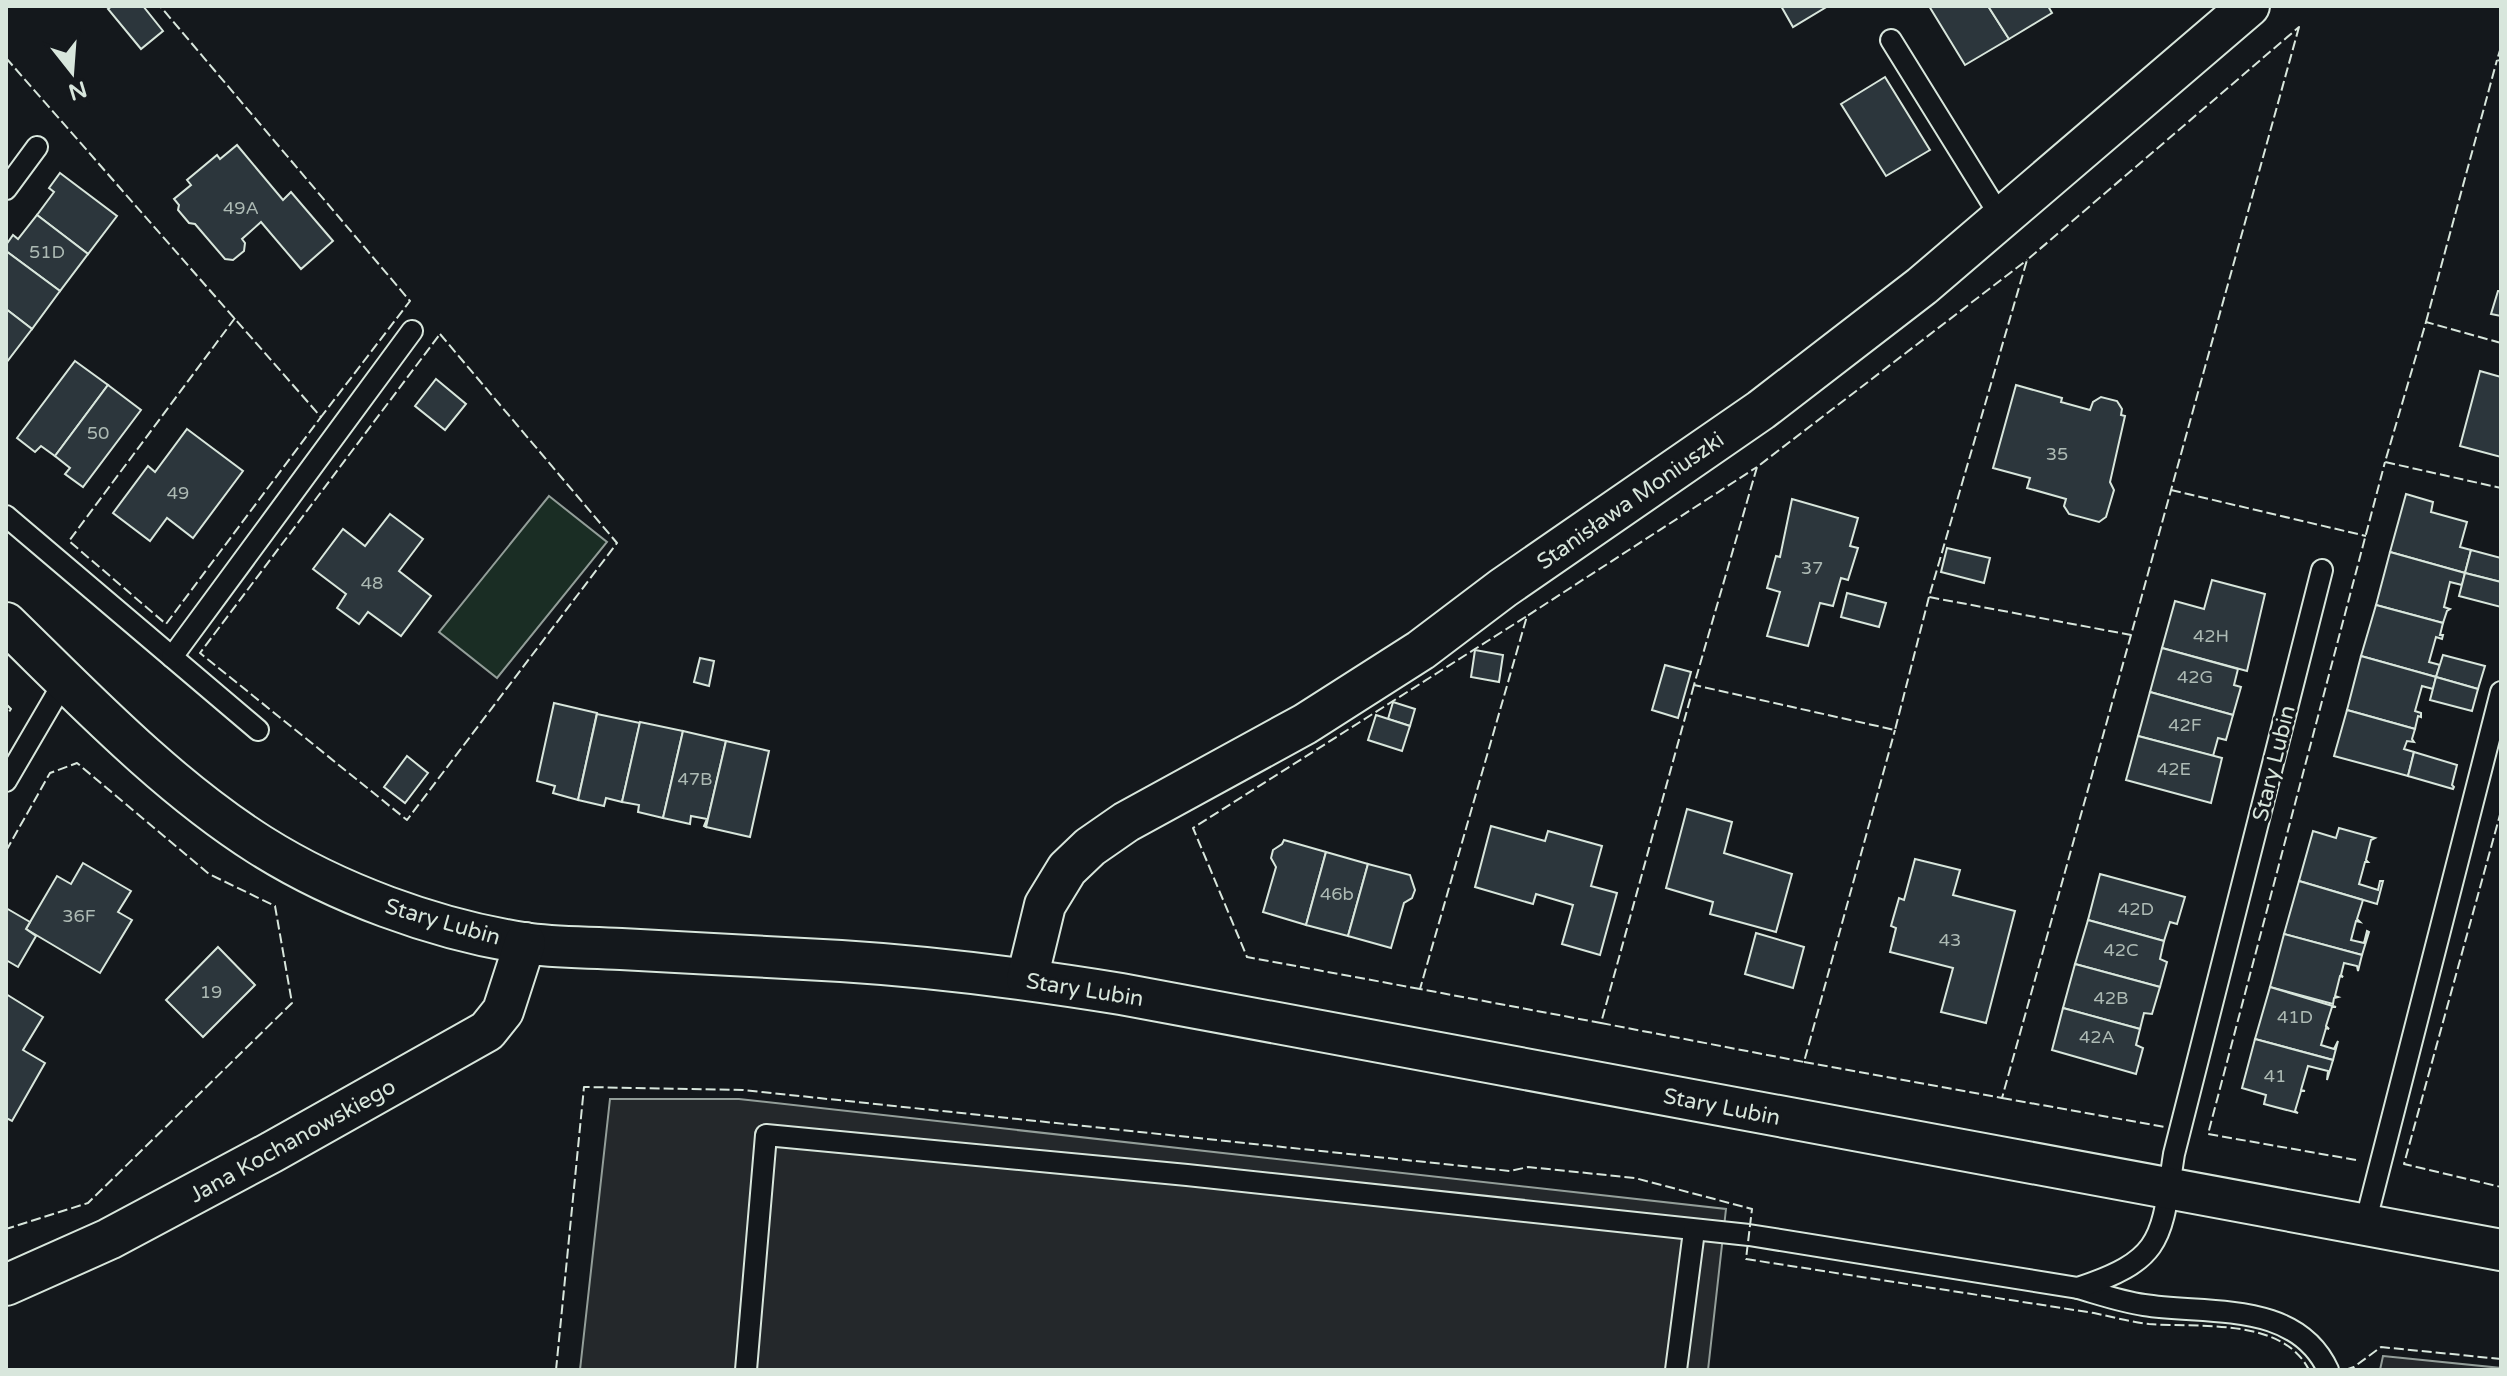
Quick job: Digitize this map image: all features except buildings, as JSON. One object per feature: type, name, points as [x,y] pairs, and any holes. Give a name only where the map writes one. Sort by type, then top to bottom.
[{"type":"street","name":"Stanisława Moniuszki","points":[[1027,979],[1045,905],[1067,869],[1090,847],[1126,822],[1305,724],[1421,650],[1503,588],[1761,410],[1922,286],[2249,6]]},
{"type":"street","name":"Stary Lubin","points":[[6,623],[207,808],[260,846],[320,878],[406,913],[461,930],[525,943],[847,961],[1027,979],[1137,996],[2501,1250]]},
{"type":"street","name":"Jana Kochanowskiego","points":[[6,1285],[109,1239],[487,1031],[503,1011],[525,943]]},
{"type":"lane","points":[[1891,40],[2002,219]]},
{"type":"lane","points":[[6,189],[37,147]]},
{"type":"lane","points":[[172,657],[412,331]]},
{"type":"lane","points":[[6,516],[258,730]]},
{"type":"lane","name":"Stary Lubin","points":[[2169,1189],[2174,1154],[2322,570]]},
{"type":"lane","points":[[6,781],[65,680]]},
{"type":"lane","points":[[2365,1224],[2501,692]]},
{"type":"lane","points":[[746,1370],[766,1135],[1187,1175],[1749,1235],[2078,1288],[2142,1305],[2257,1315],[2296,1330],[2323,1359],[2328,1370]]},
{"type":"lane","points":[[2078,1288],[2115,1276],[2151,1249],[2162,1227],[2169,1189]]},
{"type":"lane","points":[[1676,1370],[1694,1231]]},
{"type":"green space","points":[[549,496],[607,542],[497,678],[439,632]]},
{"type":"shaded area","points":[[610,1099],[739,1099],[1726,1209],[1708,1370],[580,1370]]},
{"type":"shaded area","points":[[2383,1356],[2501,1368],[2501,1370],[2380,1370]]},
{"type":"fence","points":[[6,58],[321,417],[410,301],[160,6]]},
{"type":"fence","points":[[2299,27],[2131,635],[1929,597],[2027,260],[2299,27]]},
{"type":"fence","points":[[2501,47],[2497,60],[2501,61]]},
{"type":"fence","points":[[2426,322],[2497,60]]},
{"type":"fence","points":[[1929,597],[1895,730],[1694,685],[1757,467],[2027,260]]},
{"type":"fence","points":[[235,318],[69,541],[166,624],[321,417]]},
{"type":"fence","points":[[2501,343],[2426,322],[2385,462],[2501,488]]},
{"type":"fence","points":[[440,334],[617,543],[407,820],[200,653],[440,334]]},
{"type":"fence","points":[[2356,1160],[2208,1134],[2385,462]]},
{"type":"fence","points":[[1694,685],[1601,1023],[1420,989],[1527,616],[1757,467]]},
{"type":"fence","points":[[2171,490],[2366,536]]},
{"type":"fence","points":[[1420,989],[1247,957],[1193,828],[1527,616]]},
{"type":"fence","points":[[1804,1062],[2002,1098],[2131,635]]},
{"type":"fence","points":[[6,704],[11,709],[6,716]]},
{"type":"fence","points":[[1601,1023],[1804,1062],[1895,730]]},
{"type":"fence","points":[[6,851],[50,773],[77,763],[209,874],[275,906],[292,1003],[88,1203],[6,1229]]},
{"type":"fence","points":[[2501,811],[2404,1164],[2501,1187]]},
{"type":"fence","points":[[556,1370],[584,1087],[743,1090],[1510,1171],[1528,1167],[1635,1178],[1752,1209],[1746,1259],[2142,1323],[2215,1326],[2260,1333],[2280,1341],[2296,1353],[2309,1370]]},
{"type":"fence","points":[[2002,1098],[2165,1127]]},
{"type":"fence","points":[[2345,1370],[2381,1347],[2501,1359]]}]
